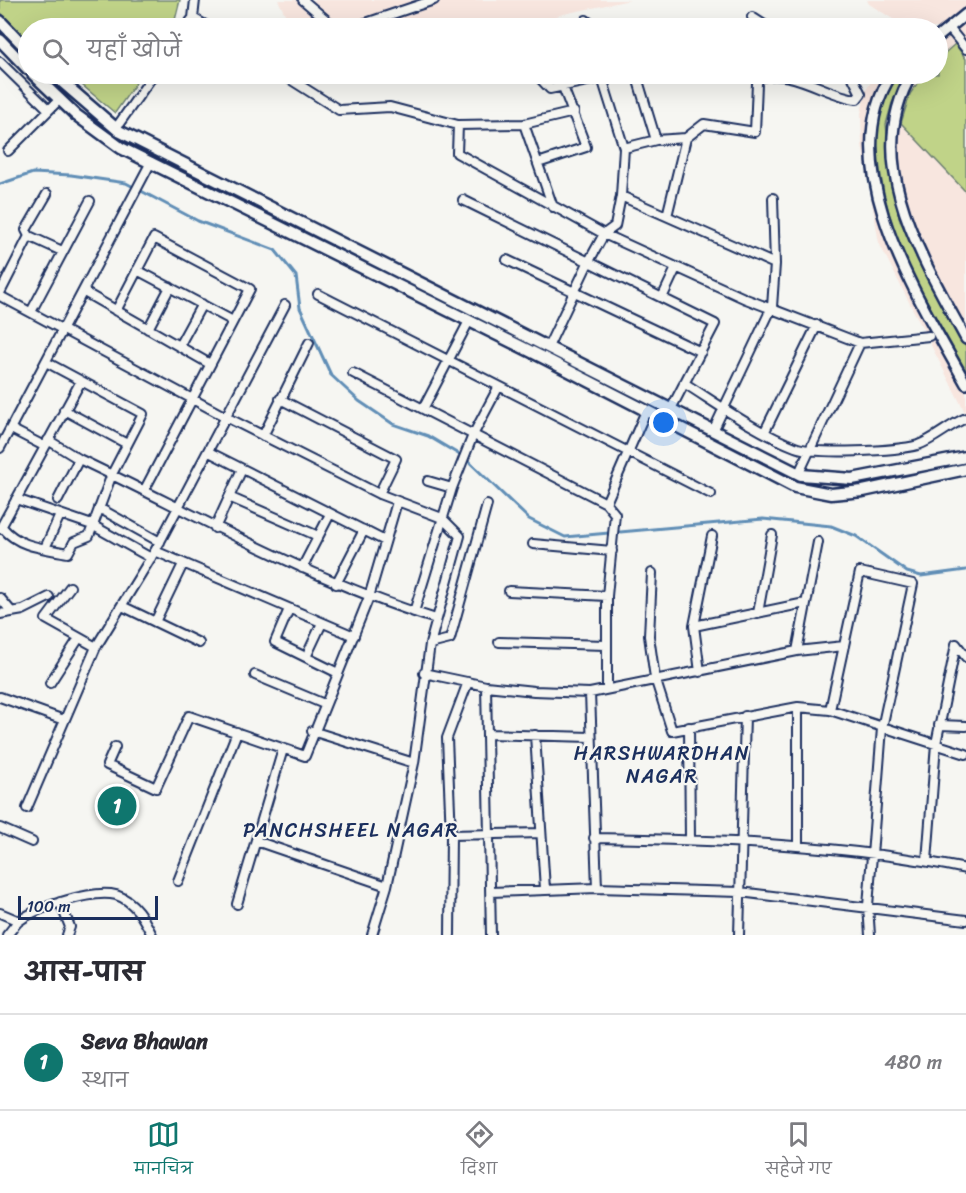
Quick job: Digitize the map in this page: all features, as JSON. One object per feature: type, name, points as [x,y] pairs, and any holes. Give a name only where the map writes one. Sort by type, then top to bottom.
[{"type":"main road","points":[[0,21],[18,40]]},
{"type":"main road","points":[[0,40],[18,59]]},
{"type":"main road","points":[[44,84],[99,134],[121,148],[469,321],[795,487],[831,494],[863,491],[966,468]]},
{"type":"main road","points":[[65,84],[116,128],[799,473],[814,477],[852,479],[966,458]]},
{"type":"street","points":[[193,18],[195,0]]},
{"type":"street","points":[[303,0],[324,18]]},
{"type":"street","points":[[379,18],[434,0]]},
{"type":"street","points":[[966,14],[949,28],[966,49]]},
{"type":"street","points":[[0,62],[18,80]]},
{"type":"street","points":[[22,84],[48,109]]},
{"type":"street","points":[[116,128],[147,84]]},
{"type":"street","points":[[298,84],[339,110],[390,107],[458,125],[524,124],[574,112]]},
{"type":"street","points":[[543,84],[547,89],[576,84]]},
{"type":"street","points":[[548,347],[576,292],[588,262],[604,234],[615,226],[621,196],[624,148],[604,84]]},
{"type":"street","points":[[639,84],[656,140]]},
{"type":"street","points":[[624,148],[656,140],[686,138],[704,124],[754,132],[758,84]]},
{"type":"street","points":[[808,84],[857,99],[861,94],[856,84]]},
{"type":"street","points":[[885,84],[880,91],[872,119],[873,156],[878,197],[906,272],[966,384]]},
{"type":"street","points":[[906,84],[893,118],[892,153],[896,185],[921,256],[966,339]]},
{"type":"street","points":[[538,163],[586,147],[563,87]]},
{"type":"street","points":[[8,151],[60,99]]},
{"type":"street","points":[[524,124],[553,207]]},
{"type":"street","points":[[458,125],[457,153],[604,234],[676,268],[746,299],[860,343],[929,336]]},
{"type":"street","points":[[667,216],[686,138]]},
{"type":"street","points":[[1,443],[12,429],[151,162]]},
{"type":"street","points":[[47,194],[26,230],[29,236],[63,251]]},
{"type":"street","points":[[621,196],[775,264]]},
{"type":"street","points":[[713,431],[772,308],[775,264],[773,198]]},
{"type":"street","points":[[463,200],[715,324],[670,409]]},
{"type":"street","points":[[31,312],[90,201]]},
{"type":"street","points":[[29,236],[0,295],[263,436],[397,502],[442,518],[460,537],[430,644],[424,673],[414,763],[387,886],[372,935]]},
{"type":"street","points":[[116,311],[154,238],[250,288],[144,491]]},
{"type":"street","points":[[507,260],[700,352]]},
{"type":"street","points":[[662,298],[676,268]]},
{"type":"street","points":[[137,270],[233,321]]},
{"type":"street","points":[[148,329],[170,287]]},
{"type":"street","points":[[84,292],[210,364]]},
{"type":"street","points":[[318,294],[711,494]]},
{"type":"street","points":[[179,346],[202,304]]},
{"type":"street","points":[[27,808],[96,647],[160,542],[285,305]]},
{"type":"street","points":[[423,409],[469,321]]},
{"type":"street","points":[[765,431],[817,325]]},
{"type":"street","points":[[263,436],[309,343]]},
{"type":"street","points":[[799,473],[860,343]]},
{"type":"street","points":[[46,362],[143,414],[112,474],[88,536],[74,542],[68,553],[26,546],[1,528],[81,381]]},
{"type":"street","points":[[353,373],[606,503],[615,514],[607,596],[607,688]]},
{"type":"street","points":[[684,383],[724,409],[794,447],[809,449],[890,450],[926,441],[966,418]]},
{"type":"street","points":[[414,612],[452,488],[473,435],[499,386]]},
{"type":"street","points":[[280,399],[396,459],[380,494]]},
{"type":"street","points":[[64,410],[127,444]]},
{"type":"street","points":[[606,503],[646,411]]},
{"type":"street","points":[[12,429],[112,474],[215,528],[336,584],[436,619]]},
{"type":"street","points":[[209,452],[385,541]]},
{"type":"street","points":[[58,500],[78,459]]},
{"type":"street","points":[[215,528],[242,470]]},
{"type":"street","points":[[428,481],[452,488]]},
{"type":"street","points":[[229,497],[318,536]]},
{"type":"street","points":[[16,499],[92,525],[153,554],[183,564],[354,636]]},
{"type":"street","points":[[115,747],[107,765],[156,788],[189,716],[305,756],[312,731],[369,597],[397,502]]},
{"type":"street","points":[[430,644],[450,639],[487,505]]},
{"type":"street","points":[[99,507],[160,542]]},
{"type":"street","points":[[302,568],[330,514]]},
{"type":"street","points":[[45,548],[60,515]]},
{"type":"street","points":[[336,584],[364,530]]},
{"type":"street","points":[[700,672],[694,626],[712,536]]},
{"type":"street","points":[[758,613],[772,536]]},
{"type":"street","points":[[796,651],[818,542]]},
{"type":"street","points":[[533,544],[612,549]]},
{"type":"street","points":[[155,622],[183,564]]},
{"type":"street","points":[[830,710],[860,572],[913,584],[882,728],[867,906],[870,935]]},
{"type":"street","points":[[652,573],[649,636],[655,678],[672,731],[798,707],[830,710],[966,754]]},
{"type":"street","points":[[70,586],[46,619],[96,647]]},
{"type":"street","points":[[509,591],[607,596]]},
{"type":"street","points":[[0,614],[23,610],[49,597]]},
{"type":"street","points":[[0,598],[11,611]]},
{"type":"street","points":[[694,626],[806,603]]},
{"type":"street","points":[[122,606],[199,643]]},
{"type":"street","points":[[289,609],[275,642],[338,674]]},
{"type":"street","points":[[306,657],[322,623]]},
{"type":"street","points":[[50,682],[79,638]]},
{"type":"street","points":[[499,642],[606,645]]},
{"type":"street","points":[[927,861],[936,744],[956,644],[966,657]]},
{"type":"street","points":[[424,673],[486,686],[534,692],[590,693],[796,651],[844,646]]},
{"type":"street","points":[[255,675],[324,704]]},
{"type":"street","points":[[450,935],[451,835],[447,738],[468,682]]},
{"type":"street","points":[[486,686],[491,835],[491,935]]},
{"type":"street","points":[[590,693],[597,888]]},
{"type":"street","points":[[0,697],[64,720]]},
{"type":"street","points":[[798,707],[798,845]]},
{"type":"street","points":[[739,935],[745,716]]},
{"type":"street","points":[[939,725],[966,726]]},
{"type":"street","points":[[689,727],[690,839]]},
{"type":"street","points":[[312,731],[414,763]]},
{"type":"street","points":[[178,881],[237,732]]},
{"type":"street","points":[[488,734],[591,737]]},
{"type":"street","points":[[535,735],[545,889]]},
{"type":"street","points":[[237,904],[284,749]]},
{"type":"street","points":[[0,828],[32,842]]},
{"type":"street","points":[[451,835],[540,833]]},
{"type":"street","points":[[594,838],[690,839],[798,845],[927,861],[966,869]]},
{"type":"street","points":[[256,841],[387,886]]},
{"type":"street","points":[[491,891],[597,888],[740,892],[966,920]]},
{"type":"street","points":[[8,935],[19,921],[60,902],[89,894],[116,895],[130,903],[140,913],[152,935]]},
{"type":"street","points":[[60,902],[70,927],[67,935]]},
{"type":"street","points":[[0,913],[19,921]]},
{"type":"shaded area","points":[[278,0],[630,0],[553,18],[287,18]]},
{"type":"shaded area","points":[[867,0],[966,0],[966,414],[879,243],[862,145],[861,113],[866,90],[870,84],[948,84],[948,18],[891,18],[869,4]]},
{"type":"green space","points":[[0,0],[180,0],[176,18],[18,18],[18,30],[0,12]]},
{"type":"green space","points":[[955,44],[966,59],[966,192],[901,123],[910,94],[917,84],[948,84],[948,50]]},
{"type":"green space","points":[[81,84],[135,84],[115,113]]},
{"type":"green space","points":[[893,84],[902,84],[892,103],[886,124],[893,191],[900,221],[966,346],[966,371],[913,274],[892,224],[885,198],[878,156],[877,122],[879,109]]},
{"type":"waterway","points":[[0,184],[33,173],[71,175],[126,183],[198,221],[275,250],[296,276],[300,308],[331,375],[359,401],[393,424],[428,436],[465,458],[529,519],[565,537],[763,519],[831,526],[856,536],[907,572],[921,576],[966,570]]},
{"type":"place","name":"Seva Bhawan","points":[[117,806]]},
{"type":"district","name":"HARSHWARDHAN NAGAR","points":[[662,764]]},
{"type":"district","name":"PANCHSHEEL NAGAR","points":[[351,830]]}]
